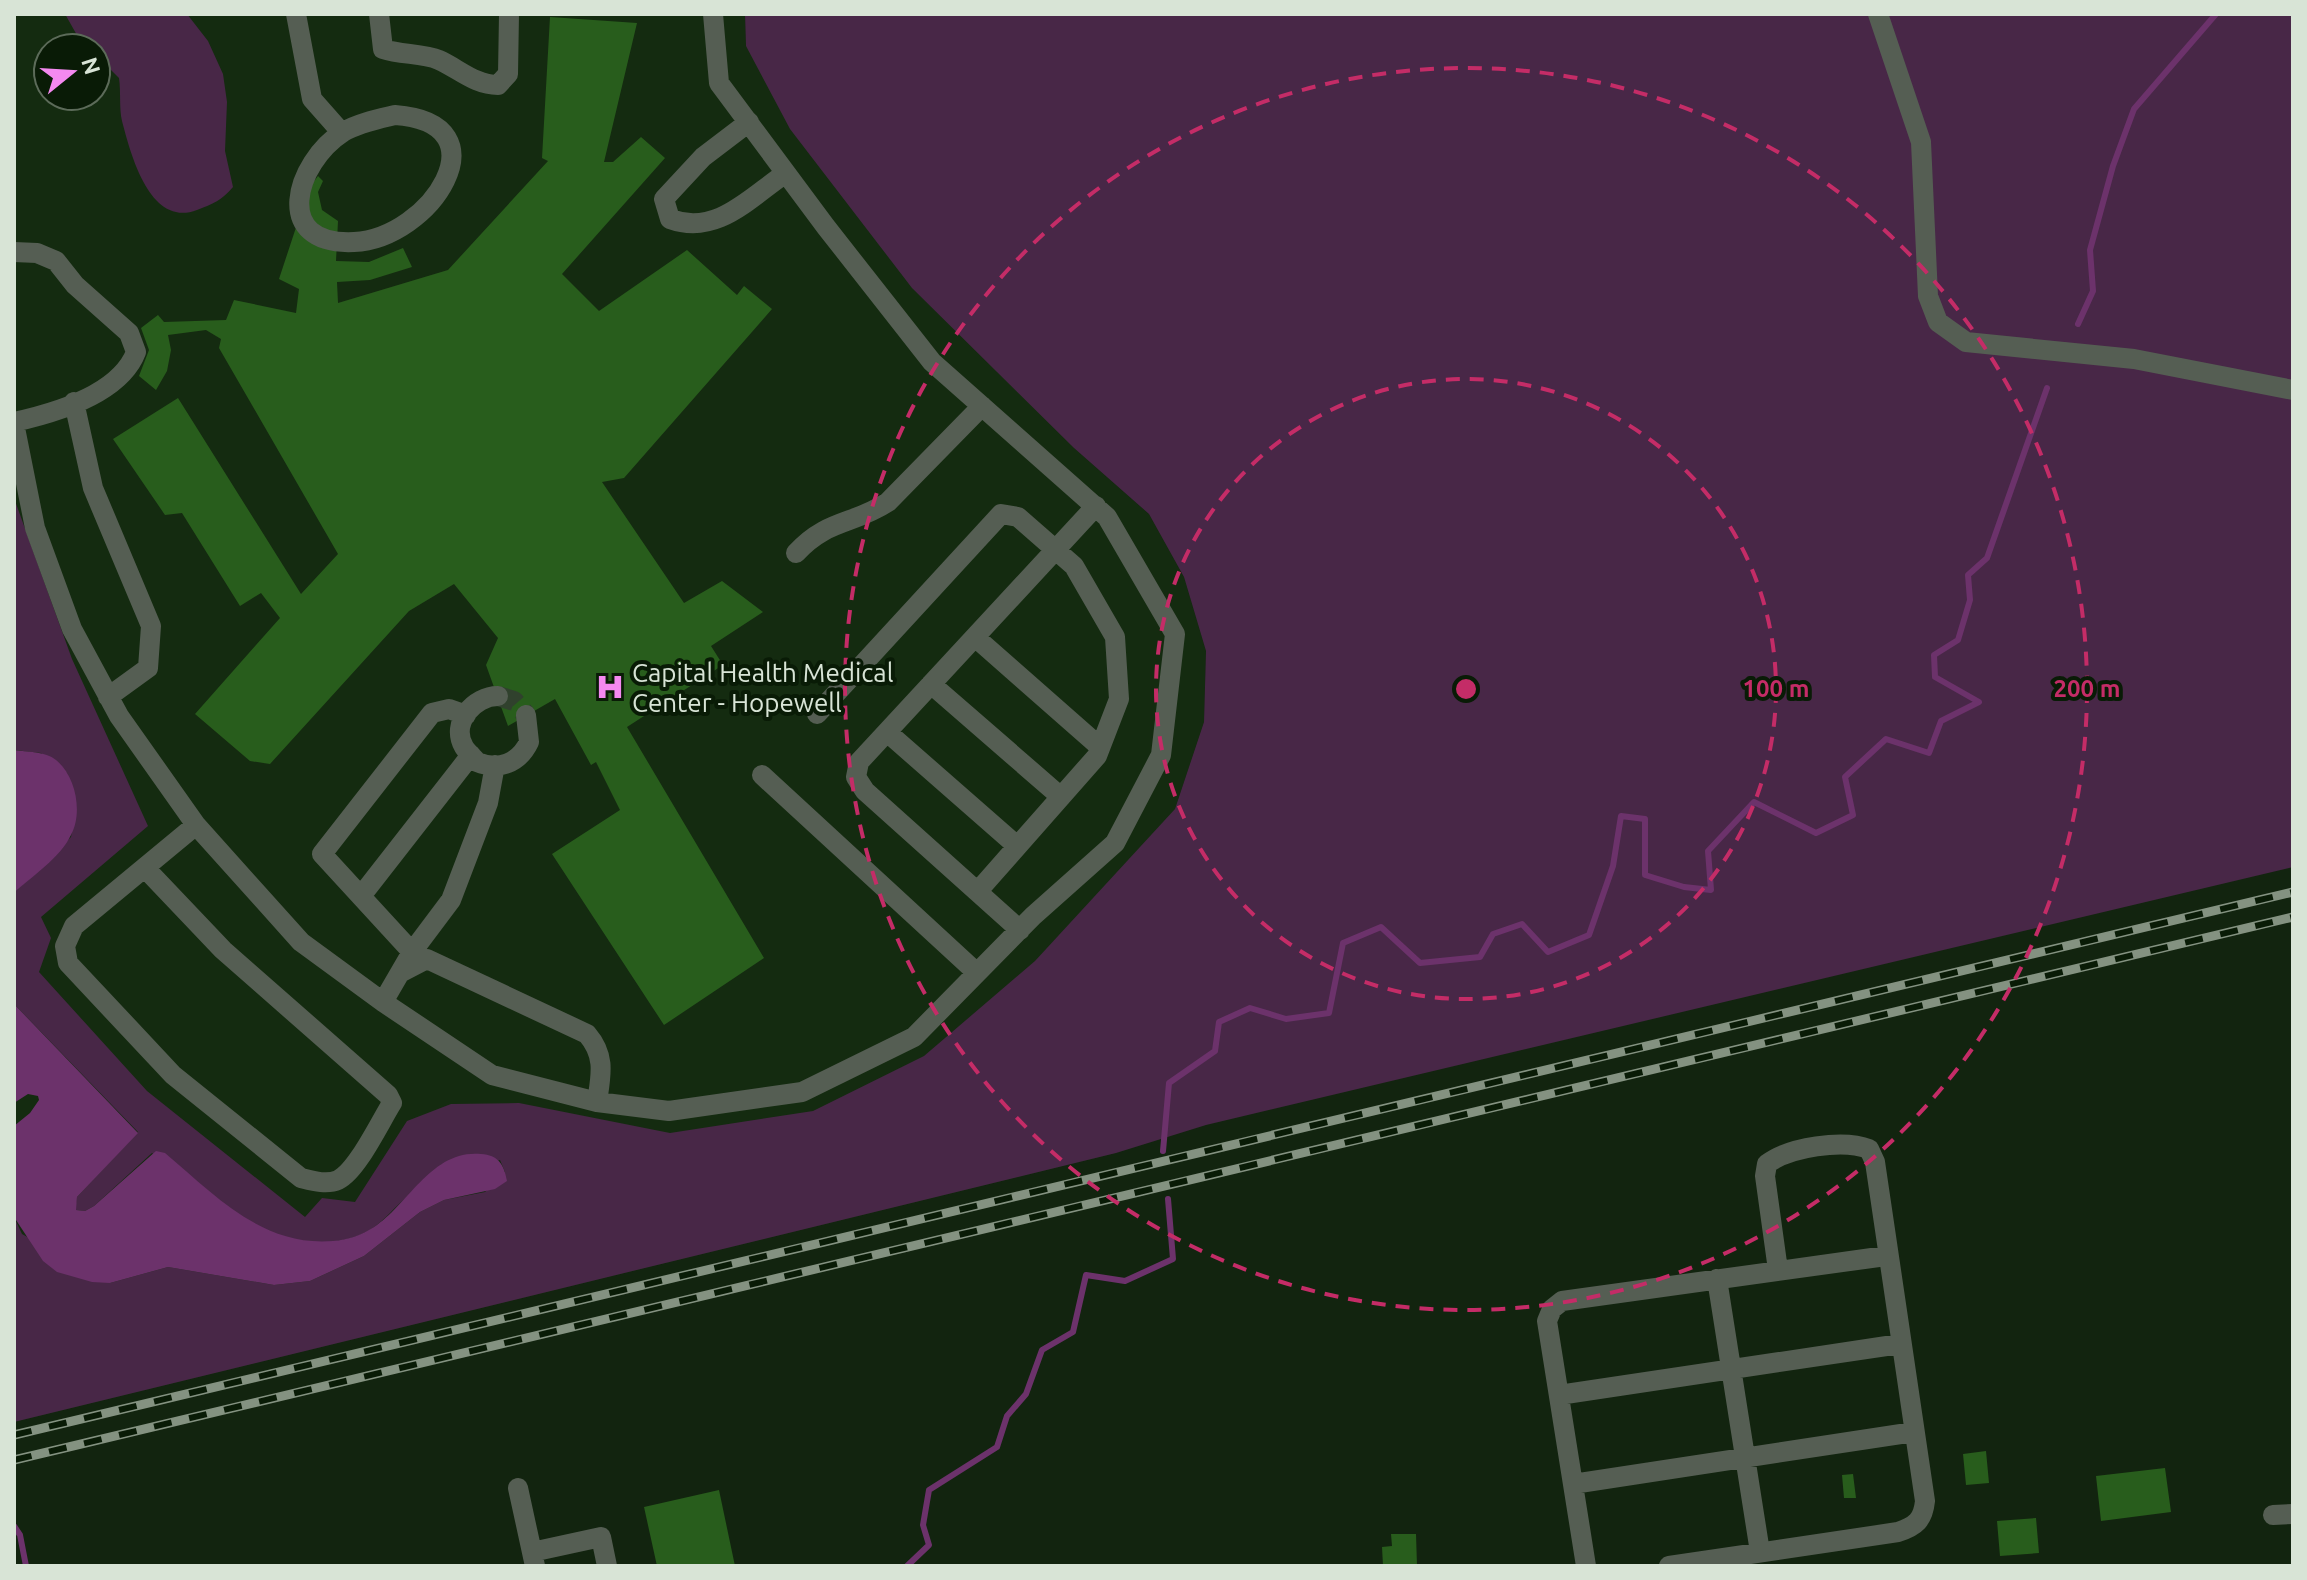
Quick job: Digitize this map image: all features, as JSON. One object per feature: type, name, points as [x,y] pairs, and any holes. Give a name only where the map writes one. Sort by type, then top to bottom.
[{"type":"street","points":[[296,14],[312,99],[342,133]]},
{"type":"street","points":[[379,14],[383,49],[402,55],[436,58],[484,85],[498,85],[508,74],[509,14]]},
{"type":"street","points":[[14,252],[37,253],[56,261],[75,285],[129,333],[136,352],[131,367],[115,381],[44,415],[14,422],[35,528],[72,629],[108,697],[196,825],[301,942],[492,1075],[597,1102],[669,1111],[802,1092],[914,1037],[1020,930],[1115,843],[1161,755],[1175,634],[1107,517],[932,362],[786,173],[719,83],[713,14]]},
{"type":"street","points":[[1878,14],[1921,142],[1928,296],[1938,322],[1966,342],[2089,354],[2293,390]]},
{"type":"street","points":[[395,115],[429,120],[437,124],[449,142],[452,163],[447,178],[420,216],[399,230],[359,242],[327,243],[310,234],[298,210],[302,185],[320,154],[342,133],[395,115]]},
{"type":"street","points":[[749,122],[679,179],[664,199],[670,219],[690,226],[725,218],[786,173]]},
{"type":"street","points":[[74,402],[93,488],[151,626],[148,668],[108,697]]},
{"type":"street","points":[[796,553],[826,527],[872,513],[888,502],[982,406]]},
{"type":"street","points":[[1020,930],[865,791],[856,777],[859,762],[1096,506]]},
{"type":"street","points":[[817,714],[1001,514],[1018,517],[1074,566],[1115,637],[1119,699],[1100,747],[1061,797],[978,891]]},
{"type":"street","points":[[975,637],[1100,747]]},
{"type":"street","points":[[931,684],[1061,797]]},
{"type":"street","points":[[498,696],[481,699],[466,715],[460,736],[477,762],[506,765],[524,752],[531,730],[526,715]]},
{"type":"street","points":[[412,952],[322,854],[432,713],[449,709],[466,715]]},
{"type":"street","points":[[887,732],[1017,846]]},
{"type":"street","points":[[361,896],[471,755]]},
{"type":"street","points":[[383,1002],[412,952],[451,900],[488,803],[495,765]]},
{"type":"street","points":[[762,775],[977,973]]},
{"type":"street","points":[[145,868],[223,950],[388,1095],[392,1103],[350,1171],[337,1180],[323,1183],[301,1178],[173,1075],[68,963],[65,946],[74,926],[196,825]]},
{"type":"street","points":[[402,972],[427,959],[587,1034],[598,1046],[603,1066],[597,1102]]},
{"type":"street","points":[[1669,1566],[1915,1526],[1923,1515],[1925,1501],[1886,1256],[1875,1162],[1869,1149],[1856,1144],[1780,1154],[1767,1164],[1765,1176],[1778,1270]]},
{"type":"street","points":[[1586,1566],[1547,1321],[1552,1309],[1562,1301],[1886,1256]]},
{"type":"street","points":[[1717,1279],[1760,1552]]},
{"type":"street","points":[[1559,1395],[1900,1344]]},
{"type":"street","points":[[1573,1484],[1914,1432]]},
{"type":"street","points":[[518,1488],[534,1559],[601,1537],[607,1566]]},
{"type":"shaded area","name":"Capital Health Medical Center - Hopewell","points":[[14,14],[745,14],[746,46],[1074,448],[1149,514],[1184,577],[1206,651],[1204,722],[1175,809],[1116,1153],[14,1422]]},
{"type":"shaded area","points":[[65,14],[187,14],[208,41],[223,74],[227,102],[225,151],[233,187],[225,195],[203,208],[181,213],[155,199],[137,169],[121,116],[119,78],[112,71],[112,32],[75,32]]},
{"type":"shaded area","points":[[745,14],[2293,14],[2293,867],[1206,1125],[1116,1153],[14,1422],[14,1217],[22,1234],[110,1283],[168,1267],[274,1285],[310,1281],[364,1256],[420,1212],[444,1200],[485,1192],[505,1172],[500,1160],[438,1181],[410,1194],[369,1231],[331,1242],[302,1241],[248,1221],[152,1153],[94,1206],[85,1211],[75,1210],[77,1197],[138,1132],[14,1004],[14,893],[71,837],[76,806],[67,773],[41,753],[14,750],[14,498],[72,659],[148,826],[41,917],[51,938],[39,972],[147,1091],[305,1217],[322,1198],[355,1202],[407,1121],[451,1104],[519,1103],[670,1133],[813,1111],[924,1056],[1035,961],[1175,809],[1204,722],[1206,651],[1184,577],[1149,514],[1074,448],[912,288],[790,129],[746,46]]},
{"type":"shaded area","points":[[14,750],[42,753],[63,767],[76,795],[77,816],[71,835],[53,859],[14,893]]},
{"type":"shaded area","points":[[14,1004],[138,1133],[77,1197],[76,1210],[85,1211],[94,1206],[156,1151],[165,1153],[241,1215],[284,1236],[307,1241],[344,1240],[369,1230],[387,1217],[435,1169],[464,1155],[481,1154],[496,1158],[507,1181],[495,1189],[444,1200],[420,1212],[364,1256],[310,1281],[274,1285],[168,1267],[110,1283],[92,1282],[57,1272],[43,1261],[14,1217],[14,1126],[30,1113],[39,1100],[38,1096],[28,1094],[14,1103]]},
{"type":"building","name":"Capital Health Medical Center - Hopewell","points":[[550,17],[637,23],[604,162],[613,162],[641,137],[665,158],[562,274],[599,311],[687,250],[737,295],[744,286],[772,309],[624,478],[602,482],[684,603],[722,581],[763,612],[711,646],[723,665],[627,727],[764,958],[664,1025],[552,854],[620,810],[596,762],[591,765],[555,699],[508,726],[486,665],[498,638],[454,584],[409,611],[270,764],[250,761],[195,714],[280,618],[261,593],[240,606],[182,513],[165,515],[113,439],[178,398],[301,594],[338,554],[219,348],[221,339],[206,330],[168,335],[171,350],[167,371],[156,390],[139,376],[149,350],[141,328],[158,315],[164,322],[226,320],[234,300],[296,313],[299,289],[279,279],[309,188],[318,176],[323,181],[318,192],[322,210],[338,221],[336,261],[369,262],[403,248],[412,267],[370,280],[337,282],[338,303],[448,270],[548,161],[542,158]]},
{"type":"building","points":[[1986,1451],[1989,1483],[1966,1485],[1963,1454]]},
{"type":"building","points":[[2165,1468],[2171,1512],[2101,1521],[2096,1476]]},
{"type":"building","points":[[1853,1474],[1856,1498],[1844,1498],[1842,1475]]},
{"type":"building","points":[[719,1490],[735,1566],[657,1566],[644,1507]]},
{"type":"building","points":[[2036,1518],[2039,1553],[2000,1556],[1997,1521]]},
{"type":"building","points":[[1391,1534],[1416,1534],[1417,1566],[1383,1566],[1382,1547],[1392,1546]]},
{"type":"waterway","points":[[2078,324],[2093,291],[2090,250],[2113,166],[2134,109],[2216,14]]},
{"type":"waterway","points":[[1163,1151],[1169,1083],[1215,1051],[1219,1022],[1250,1008],[1286,1019],[1329,1013],[1343,943],[1381,927],[1420,963],[1480,957],[1493,934],[1522,924],[1548,952],[1589,935],[1613,866],[1621,816],[1645,819],[1645,875],[1684,887],[1711,890],[1708,851],[1754,802],[1816,833],[1853,815],[1845,777],[1886,739],[1929,753],[1941,721],[1979,702],[1935,677],[1934,655],[1958,640],[1970,600],[1968,575],[1987,558],[2047,388]]},
{"type":"waterway","points":[[907,1566],[929,1545],[923,1525],[929,1490],[997,1447],[1007,1416],[1026,1394],[1042,1350],[1073,1332],[1086,1275],[1125,1281],[1173,1259],[1168,1199]]},
{"type":"waterway","points":[[14,1526],[20,1535],[26,1566]]},
{"type":"tunnel","points":[[498,696],[514,701],[526,715]]},
{"type":"railway","points":[[14,1435],[2293,892]]},
{"type":"railway","points":[[14,1460],[2293,917]]},
{"type":"place","name":"Capital Health Medical Center - Hopewell","points":[[610,687]]}]
